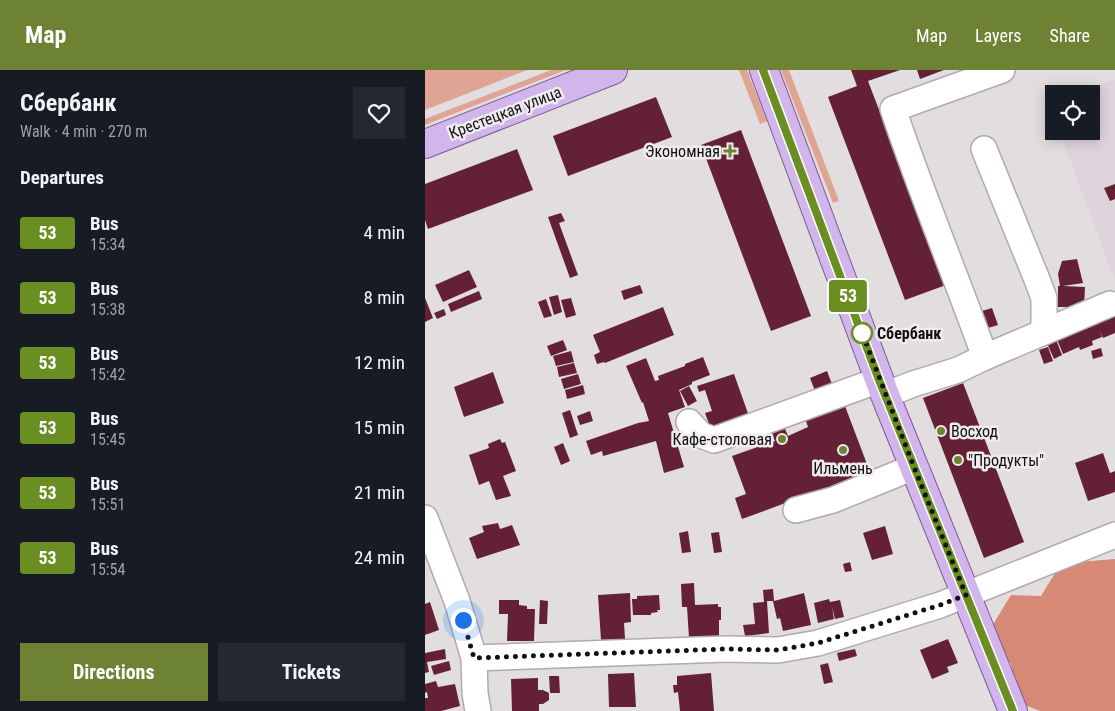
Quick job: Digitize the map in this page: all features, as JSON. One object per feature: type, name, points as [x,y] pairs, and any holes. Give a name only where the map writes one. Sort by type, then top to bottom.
[{"type":"main road","name":"Крестецкая улица","points":[[425,144],[613,70]]},
{"type":"main road","points":[[763,70],[882,387],[1013,711]]},
{"type":"street","points":[[985,356],[893,109],[1001,70]]},
{"type":"street","points":[[984,149],[1044,298],[1044,332]]},
{"type":"street","points":[[689,422],[701,435],[714,440],[882,387],[913,384],[958,370],[985,356],[1110,304]]},
{"type":"street","points":[[796,510],[833,500],[914,467]]},
{"type":"street","points":[[425,518],[457,600],[474,658],[475,693],[478,711]]},
{"type":"street","points":[[474,658],[715,650],[778,650],[818,643],[940,605],[1115,535]]},
{"type":"shaded area","points":[[425,70],[527,70],[425,110]]},
{"type":"shaded area","points":[[551,70],[566,70],[425,125],[425,119]]},
{"type":"shaded area","points":[[739,70],[747,70],[767,121],[760,124]]},
{"type":"shaded area","points":[[781,70],[789,70],[839,201],[833,203]]},
{"type":"shaded area","points":[[1115,79],[1115,281],[1062,140],[1100,140],[1100,85],[1098,85]]},
{"type":"shaded area","points":[[1115,559],[1115,711],[1040,711],[1022,704],[1014,690],[1011,664],[999,648],[992,626],[1011,595],[1041,596],[1055,573],[1078,562]]},
{"type":"building","points":[[851,70],[900,70],[868,81],[946,285],[905,300],[828,97],[857,86]]},
{"type":"building","points":[[917,70],[944,70],[920,79]]},
{"type":"building","points":[[656,97],[672,137],[568,176],[553,136]]},
{"type":"building","points":[[741,130],[811,316],[771,331],[701,145]]},
{"type":"building","points":[[517,149],[533,190],[428,229],[425,220],[425,184]]},
{"type":"building","points":[[1115,184],[1115,199],[1110,201],[1104,188]]},
{"type":"building","points":[[561,213],[565,221],[559,223],[578,275],[570,278],[548,217]]},
{"type":"building","points":[[1077,259],[1083,283],[1063,286],[1085,287],[1084,307],[1058,307],[1058,286],[1060,286],[1058,274],[1062,261]]},
{"type":"building","points":[[469,270],[477,287],[443,302],[435,285]]},
{"type":"building","points":[[640,285],[643,293],[624,300],[621,291]]},
{"type":"building","points":[[479,291],[482,299],[451,312],[448,304]]},
{"type":"building","points":[[558,295],[562,312],[554,315],[549,297]]},
{"type":"building","points":[[425,298],[433,318],[425,322]]},
{"type":"building","points":[[571,298],[576,315],[566,318],[561,300]]},
{"type":"building","points":[[546,299],[552,316],[544,318],[538,302]]},
{"type":"building","points":[[663,307],[674,335],[605,363],[597,364],[594,355],[600,352],[593,335]]},
{"type":"building","points":[[992,308],[998,325],[988,328],[982,311]]},
{"type":"building","points":[[444,309],[446,315],[437,319],[434,313]]},
{"type":"building","points":[[1115,311],[1115,333],[1103,338],[1100,331],[1102,337],[1092,341],[1093,345],[1080,350],[1079,347],[1063,354],[1056,337]]},
{"type":"building","points":[[1055,337],[1062,355],[1054,359],[1046,341]]},
{"type":"building","points":[[563,340],[567,350],[551,356],[547,346]]},
{"type":"building","points":[[1048,347],[1053,361],[1044,364],[1039,350]]},
{"type":"building","points":[[1101,348],[1103,356],[1093,359],[1091,351]]},
{"type":"building","points":[[571,351],[574,362],[556,366],[553,356]]},
{"type":"building","points":[[703,357],[710,375],[692,382],[692,384],[679,390],[685,407],[668,413],[684,467],[664,473],[656,441],[603,456],[602,451],[591,455],[586,441],[649,421],[643,402],[626,366],[646,358],[655,381],[659,380],[658,376]]},
{"type":"building","points":[[574,363],[577,373],[559,377],[557,367]]},
{"type":"building","points":[[827,371],[832,384],[815,391],[810,378]]},
{"type":"building","points":[[493,372],[504,403],[464,417],[454,387]]},
{"type":"building","points":[[578,374],[581,384],[564,389],[561,379]]},
{"type":"building","points":[[734,374],[750,419],[712,432],[705,413],[712,411],[705,390],[699,392],[697,386]]},
{"type":"building","points":[[963,383],[1024,542],[984,558],[923,398]]},
{"type":"building","points":[[583,385],[585,394],[567,399],[565,390]]},
{"type":"building","points":[[689,386],[697,401],[688,406],[680,391]]},
{"type":"building","points":[[845,406],[873,480],[832,495],[829,487],[742,519],[735,498],[746,494],[732,456],[775,441],[770,430],[783,424],[788,436],[808,427],[806,421]]},
{"type":"building","points":[[570,410],[578,435],[570,438],[562,413]]},
{"type":"building","points":[[590,411],[593,421],[580,425],[577,416]]},
{"type":"building","points":[[500,439],[502,443],[505,442],[516,471],[503,476],[511,496],[496,500],[489,481],[479,485],[469,455],[489,448],[488,444]]},
{"type":"building","points":[[563,443],[570,461],[561,465],[554,447]]},
{"type":"building","points":[[1103,453],[1110,473],[1115,471],[1115,492],[1088,501],[1075,463]]},
{"type":"building","points":[[498,523],[500,529],[512,525],[520,545],[477,559],[469,538],[484,532],[482,526]]},
{"type":"building","points":[[885,526],[893,554],[872,560],[863,533]]},
{"type":"building","points":[[688,531],[691,552],[682,553],[679,533]]},
{"type":"building","points":[[719,532],[722,552],[714,553],[711,533]]},
{"type":"building","points":[[850,562],[852,571],[845,572],[843,564]]},
{"type":"building","points":[[694,583],[695,605],[718,604],[718,607],[721,607],[719,636],[689,638],[687,607],[682,607],[681,584]]},
{"type":"building","points":[[773,589],[774,601],[804,593],[811,625],[783,631],[780,618],[777,619],[773,601],[767,601],[769,633],[745,636],[743,625],[755,624],[753,603],[764,602],[763,590]]},
{"type":"building","points":[[630,593],[631,622],[624,623],[625,639],[601,640],[598,595]]},
{"type":"building","points":[[659,595],[660,610],[657,610],[658,612],[651,613],[651,615],[633,615],[632,599],[637,599],[637,596]]},
{"type":"building","points":[[829,599],[830,602],[840,600],[844,617],[835,619],[832,607],[834,619],[818,623],[814,603]]},
{"type":"building","points":[[499,600],[519,600],[519,605],[527,606],[527,609],[535,609],[534,641],[507,641],[508,614],[499,614]]},
{"type":"building","points":[[540,600],[548,601],[547,624],[539,624]]},
{"type":"building","points":[[430,602],[439,630],[425,635],[425,604]]},
{"type":"building","points":[[948,639],[958,663],[947,667],[949,672],[932,679],[920,650]]},
{"type":"building","points":[[445,649],[446,659],[427,662],[429,672],[425,673],[425,653]]},
{"type":"building","points":[[855,649],[857,656],[839,661],[837,653]]},
{"type":"building","points":[[449,661],[451,670],[434,675],[431,666]]},
{"type":"building","points":[[828,663],[833,682],[824,684],[820,665]]},
{"type":"building","points":[[634,673],[636,707],[609,707],[608,674]]},
{"type":"building","points":[[711,673],[714,711],[680,711],[678,692],[674,693],[673,685],[677,685],[677,676]]},
{"type":"building","points":[[549,676],[559,676],[560,693],[550,693]]},
{"type":"building","points":[[538,678],[538,690],[549,693],[549,700],[539,704],[539,711],[512,711],[511,679]]},
{"type":"building","points":[[436,681],[438,687],[455,684],[460,706],[441,711],[425,711],[425,698],[428,698],[427,692],[425,693],[425,684]]},
{"type":"bus line","name":"53","points":[[763,70],[879,380],[1013,711]]},
{"type":"place","name":"Экономная","points":[[730,151]]},
{"type":"place","name":"Сбербанк","points":[[862,333]]},
{"type":"place","name":"Восход","points":[[941,431]]},
{"type":"place","name":"Кафе-столовая","points":[[782,439]]},
{"type":"place","name":"Ильмень","points":[[843,450]]},
{"type":"place","name":"\"Продукты\"","points":[[958,460]]},
{"type":"route","points":[[463,620],[474,658],[725,649],[778,650],[818,643],[966,595],[879,380],[859,325],[862,333]]}]
